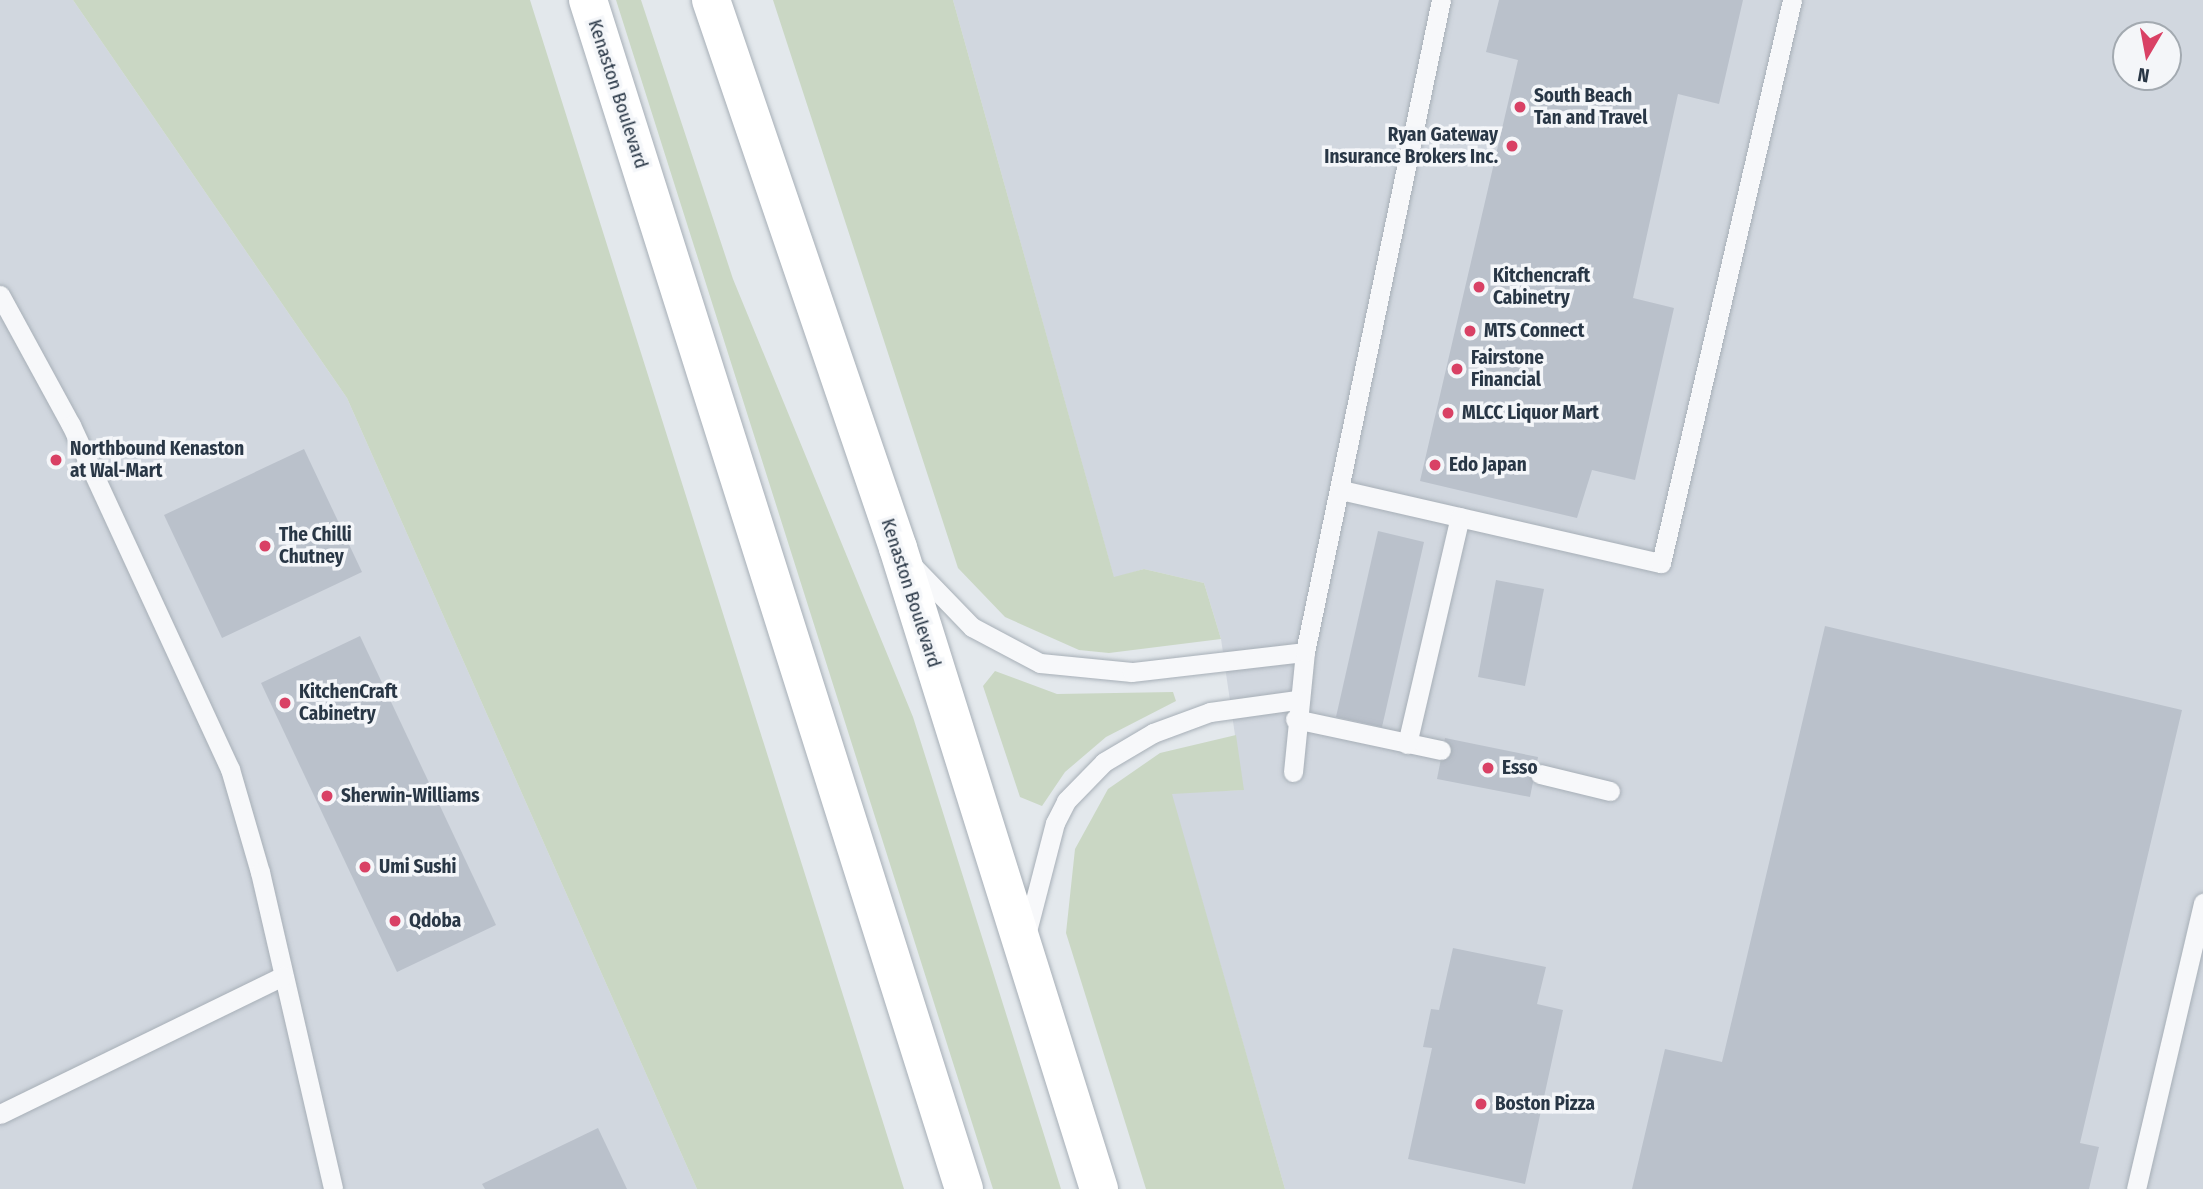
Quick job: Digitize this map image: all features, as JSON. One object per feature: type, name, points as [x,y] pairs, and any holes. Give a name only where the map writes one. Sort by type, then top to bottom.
[{"type":"main road","name":"Kenaston Boulevard","points":[[588,0],[964,1189]]},
{"type":"main road","name":"Kenaston Boulevard","points":[[711,0],[898,548],[1099,1189]]},
{"type":"lane","points":[[1293,772],[1296,709],[1305,652],[1341,490],[1441,0]]},
{"type":"lane","points":[[1341,490],[1661,563],[1792,0]]},
{"type":"lane","points":[[0,295],[193,680],[230,769],[283,976],[333,1189]]},
{"type":"lane","points":[[1407,744],[1460,517]]},
{"type":"lane","points":[[898,548],[972,627],[1040,663],[1132,672],[1305,652]]},
{"type":"lane","points":[[1023,953],[1042,855],[1066,801],[1083,780],[1127,747],[1176,723],[1296,709],[1407,744],[1441,750]]},
{"type":"lane","points":[[1540,774],[1610,791]]},
{"type":"lane","points":[[2136,1189],[2203,903]]},
{"type":"lane","points":[[0,1114],[283,976]]},
{"type":"shaded area","points":[[0,0],[73,0],[347,398],[697,1189],[0,1189]]},
{"type":"shaded area","points":[[953,0],[2203,0],[2203,1189],[1285,1189],[1171,793],[1243,790],[1221,639],[1204,583],[1144,569],[1114,578]]},
{"type":"green space","points":[[73,0],[530,0],[904,1189],[697,1189],[347,398]]},
{"type":"green space","points":[[616,0],[641,0],[733,279],[913,717],[1061,1189],[993,1189]]},
{"type":"green space","points":[[773,0],[953,0],[1114,577],[1144,569],[1204,583],[1221,639],[1109,653],[1079,650],[1005,617],[958,568]]},
{"type":"green space","points":[[995,671],[1057,694],[1173,692],[1176,701],[1106,737],[1065,772],[1042,806],[1020,797],[983,686]]},
{"type":"green space","points":[[1236,735],[1244,790],[1172,794],[1285,1189],[1146,1189],[1066,933],[1075,849],[1108,789],[1160,753]]},
{"type":"building","points":[[1499,0],[1743,0],[1719,104],[1678,94],[1633,298],[1674,308],[1635,480],[1592,470],[1577,518],[1420,481],[1518,60],[1486,52]]},
{"type":"building","points":[[304,449],[362,572],[222,638],[164,515]]},
{"type":"building","points":[[1378,531],[1424,542],[1382,727],[1336,717]]},
{"type":"building","points":[[1496,580],[1544,589],[1525,686],[1478,677]]},
{"type":"building","points":[[1825,626],[2182,710],[2080,1143],[2099,1147],[2089,1189],[1632,1189],[1665,1049],[1722,1062]]},
{"type":"building","points":[[360,636],[496,925],[397,972],[261,683]]},
{"type":"building","name":"Esso","points":[[1445,738],[1538,757],[1530,797],[1437,779]]},
{"type":"building","name":"Boston Pizza","points":[[1453,948],[1546,967],[1537,1004],[1563,1010],[1525,1184],[1408,1159],[1432,1048],[1423,1047],[1431,1009],[1439,1010]]},
{"type":"building","points":[[598,1128],[627,1189],[485,1189],[482,1184]]},
{"type":"place","name":"South Beach Tan and Travel","points":[[1520,107]]},
{"type":"place","name":"Ryan Gateway Insurance Brokers Inc.","points":[[1512,146]]},
{"type":"place","name":"Kitchencraft Cabinetry","points":[[1479,287]]},
{"type":"place","name":"MTS Connect","points":[[1470,331]]},
{"type":"place","name":"Fairstone Financial","points":[[1457,369]]},
{"type":"place","name":"MLCC Liquor Mart","points":[[1448,413]]},
{"type":"place","name":"Northbound Kenaston at Wal-Mart","points":[[56,460]]},
{"type":"place","name":"Edo Japan","points":[[1435,465]]},
{"type":"place","name":"The Chilli Chutney","points":[[265,546]]},
{"type":"place","name":"KitchenCraft Cabinetry","points":[[285,703]]},
{"type":"place","name":"Esso","points":[[1488,768]]},
{"type":"place","name":"Sherwin-Williams","points":[[327,796]]},
{"type":"place","name":"Umi Sushi","points":[[365,867]]},
{"type":"place","name":"Qdoba","points":[[395,921]]},
{"type":"place","name":"Boston Pizza","points":[[1481,1104]]}]
